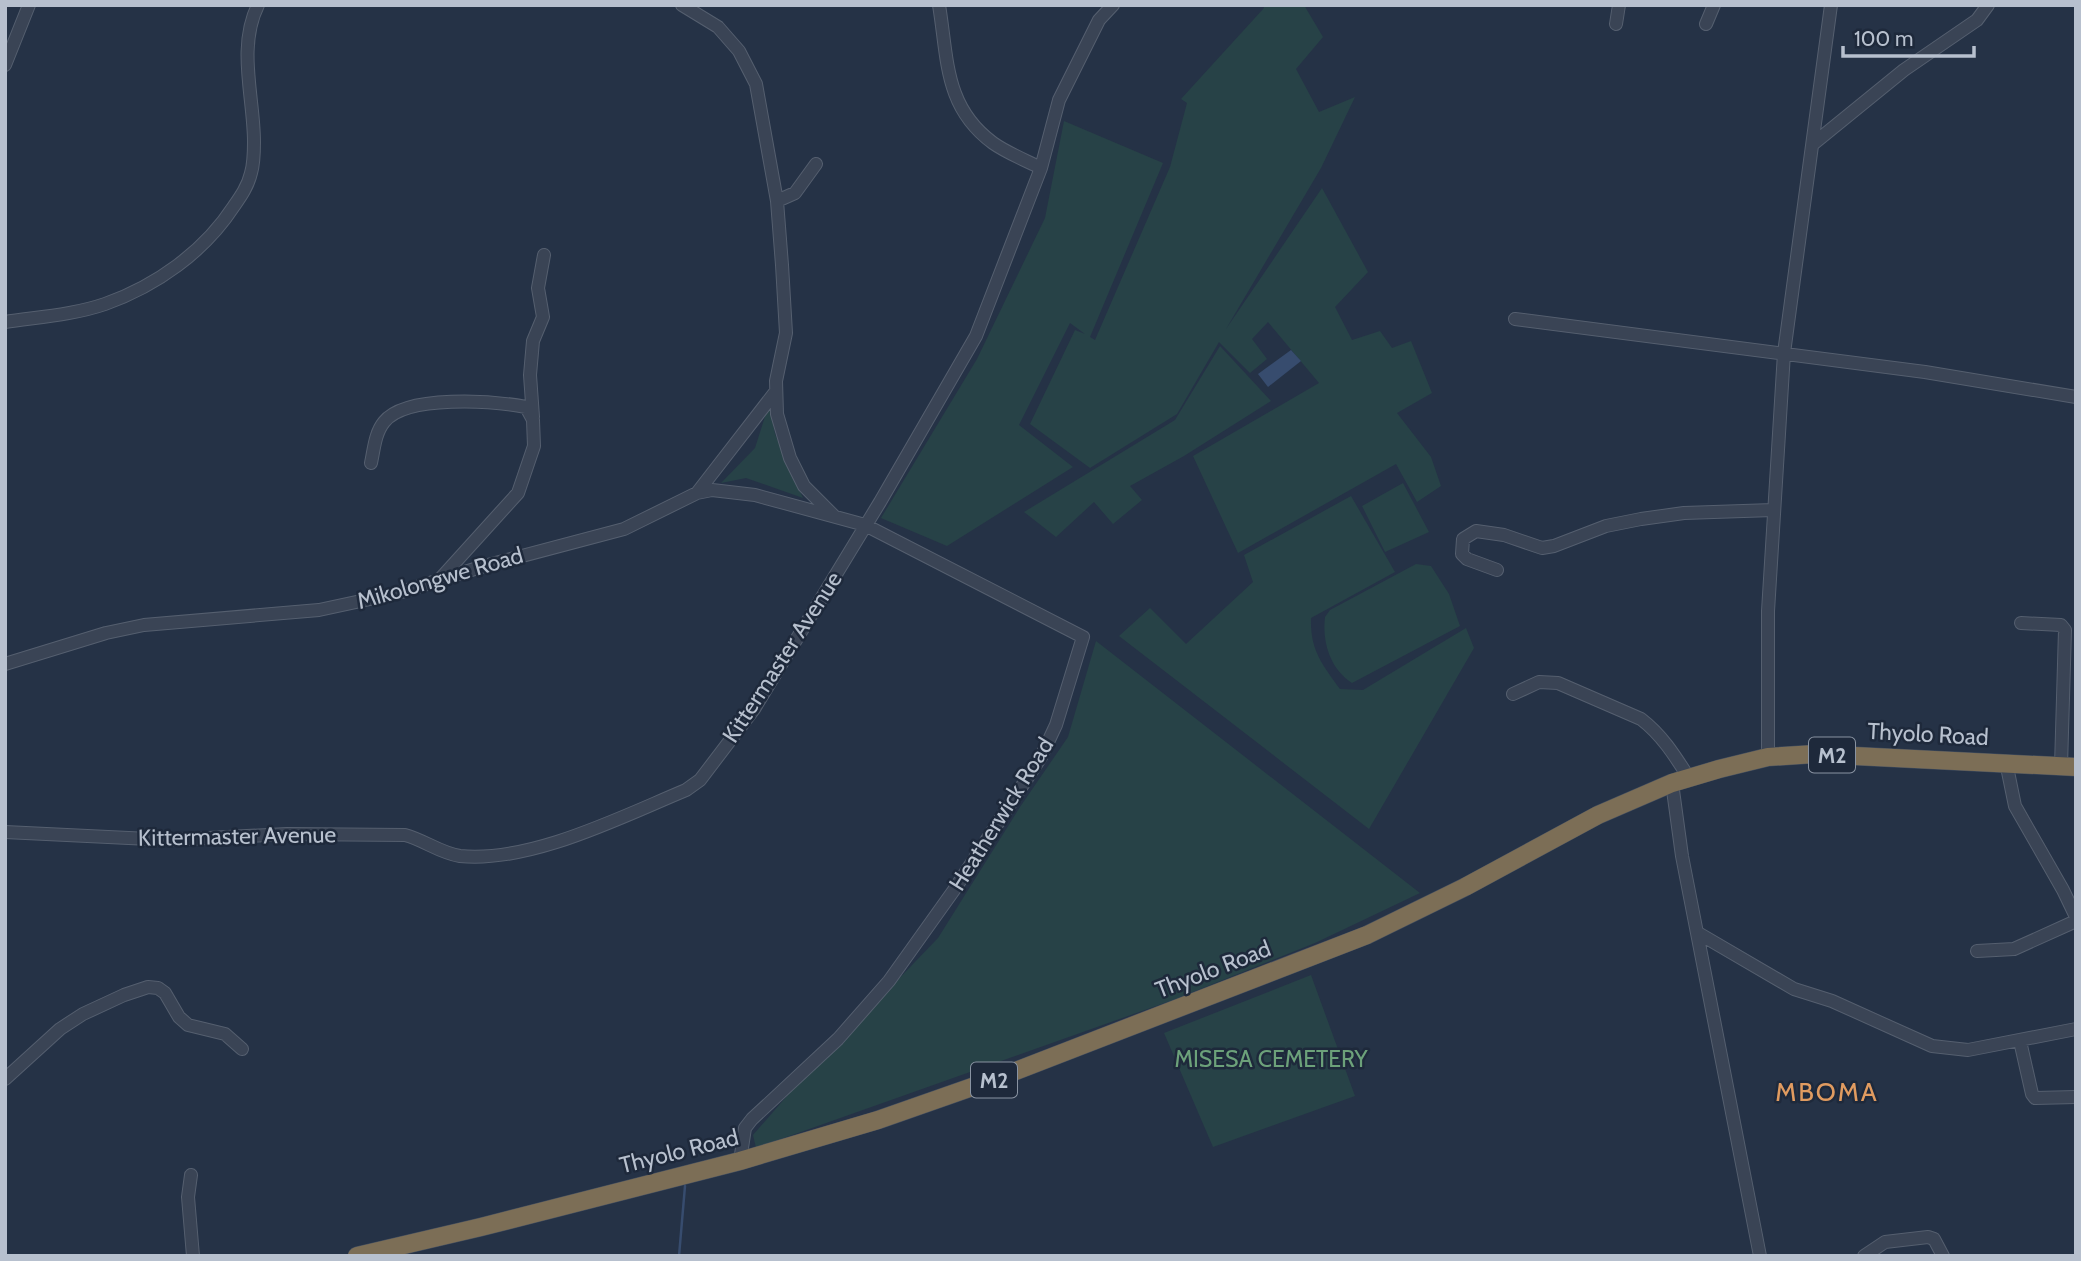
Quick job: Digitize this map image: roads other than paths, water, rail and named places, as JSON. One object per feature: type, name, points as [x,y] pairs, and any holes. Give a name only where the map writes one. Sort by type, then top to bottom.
[{"type":"highway","name":"Thyolo Road","points":[[357,1256],[740,1161],[878,1120],[995,1079],[1367,934],[1465,887],[1598,815],[1680,780],[1768,757],[1815,754],[2068,767]]},
{"type":"street","points":[[5,65],[29,5]]},
{"type":"street","points":[[5,322],[103,305],[129,294],[194,254],[211,236],[246,187],[252,172],[254,114],[248,81],[247,49],[253,15],[258,5]]},
{"type":"street","points":[[682,5],[718,27],[739,51],[756,84],[777,201],[786,333],[776,381],[777,414],[790,458],[804,486],[836,519]]},
{"type":"street","points":[[939,5],[947,62],[956,98],[964,115],[973,127],[995,144],[1041,168]]},
{"type":"street","name":"Kittermaster Avenue","points":[[5,832],[170,839],[405,835],[421,839],[445,852],[475,856],[509,854],[586,832],[686,790],[700,780],[754,709],[976,336],[1041,168],[1059,100],[1099,20],[1113,5]]},
{"type":"street","points":[[1616,24],[1619,5]]},
{"type":"street","points":[[1706,24],[1714,5]]},
{"type":"street","points":[[1768,757],[1768,611],[1784,353],[1831,5]]},
{"type":"street","points":[[1812,144],[1904,69],[1978,20],[1988,5]]},
{"type":"street","points":[[777,201],[795,193],[816,164]]},
{"type":"street","points":[[439,580],[518,493],[534,446],[530,375],[533,341],[543,317],[538,288],[544,255]]},
{"type":"street","points":[[1515,319],[1925,372],[2076,397]]},
{"type":"street","points":[[697,493],[776,391]]},
{"type":"street","points":[[371,463],[376,437],[383,423],[390,415],[409,407],[435,402],[506,403],[526,407],[533,421]]},
{"type":"street","name":"Mikolongwe Road","points":[[5,664],[106,633],[144,625],[319,610],[397,593],[551,547],[624,529],[697,493],[712,489],[755,495],[865,526]]},
{"type":"street","points":[[1497,570],[1466,559],[1462,554],[1463,539],[1476,531],[1504,535],[1542,548],[1606,526],[1641,519],[1684,513],[1773,510]]},
{"type":"street","name":"Heatherwick Road","points":[[740,1161],[745,1128],[752,1119],[838,1039],[889,981],[954,890],[1041,757],[1056,725],[1083,637],[865,526]]},
{"type":"street","points":[[2021,623],[2061,625],[2065,630],[2068,767]]},
{"type":"street","points":[[1513,694],[1539,682],[1558,683],[1641,719],[1672,751],[1680,780],[1682,856],[1760,1256]]},
{"type":"street","points":[[1976,951],[2014,949],[2076,919],[2069,889],[2015,806],[2006,762]]},
{"type":"street","points":[[1698,933],[1794,989],[1832,1001],[1932,1046],[1968,1050],[2076,1029]]},
{"type":"street","points":[[5,1079],[60,1029],[83,1014],[148,987],[158,988],[165,993],[179,1017],[188,1025],[226,1034],[242,1049]]},
{"type":"street","points":[[2020,1041],[2035,1098],[2076,1097]]},
{"type":"street","points":[[191,1175],[188,1197],[193,1256]]},
{"type":"street","points":[[1864,1256],[1885,1242],[1928,1237],[1934,1239],[1943,1256]]},
{"type":"water","points":[[1291,350],[1301,361],[1268,387],[1258,374]]},
{"type":"waterway","points":[[679,1256],[685,1186]]},
{"type":"district","name":"MBOMA","points":[[1827,1092]]},
{"type":"park label","name":"MISESA CEMETERY","points":[[1271,1059]]}]
